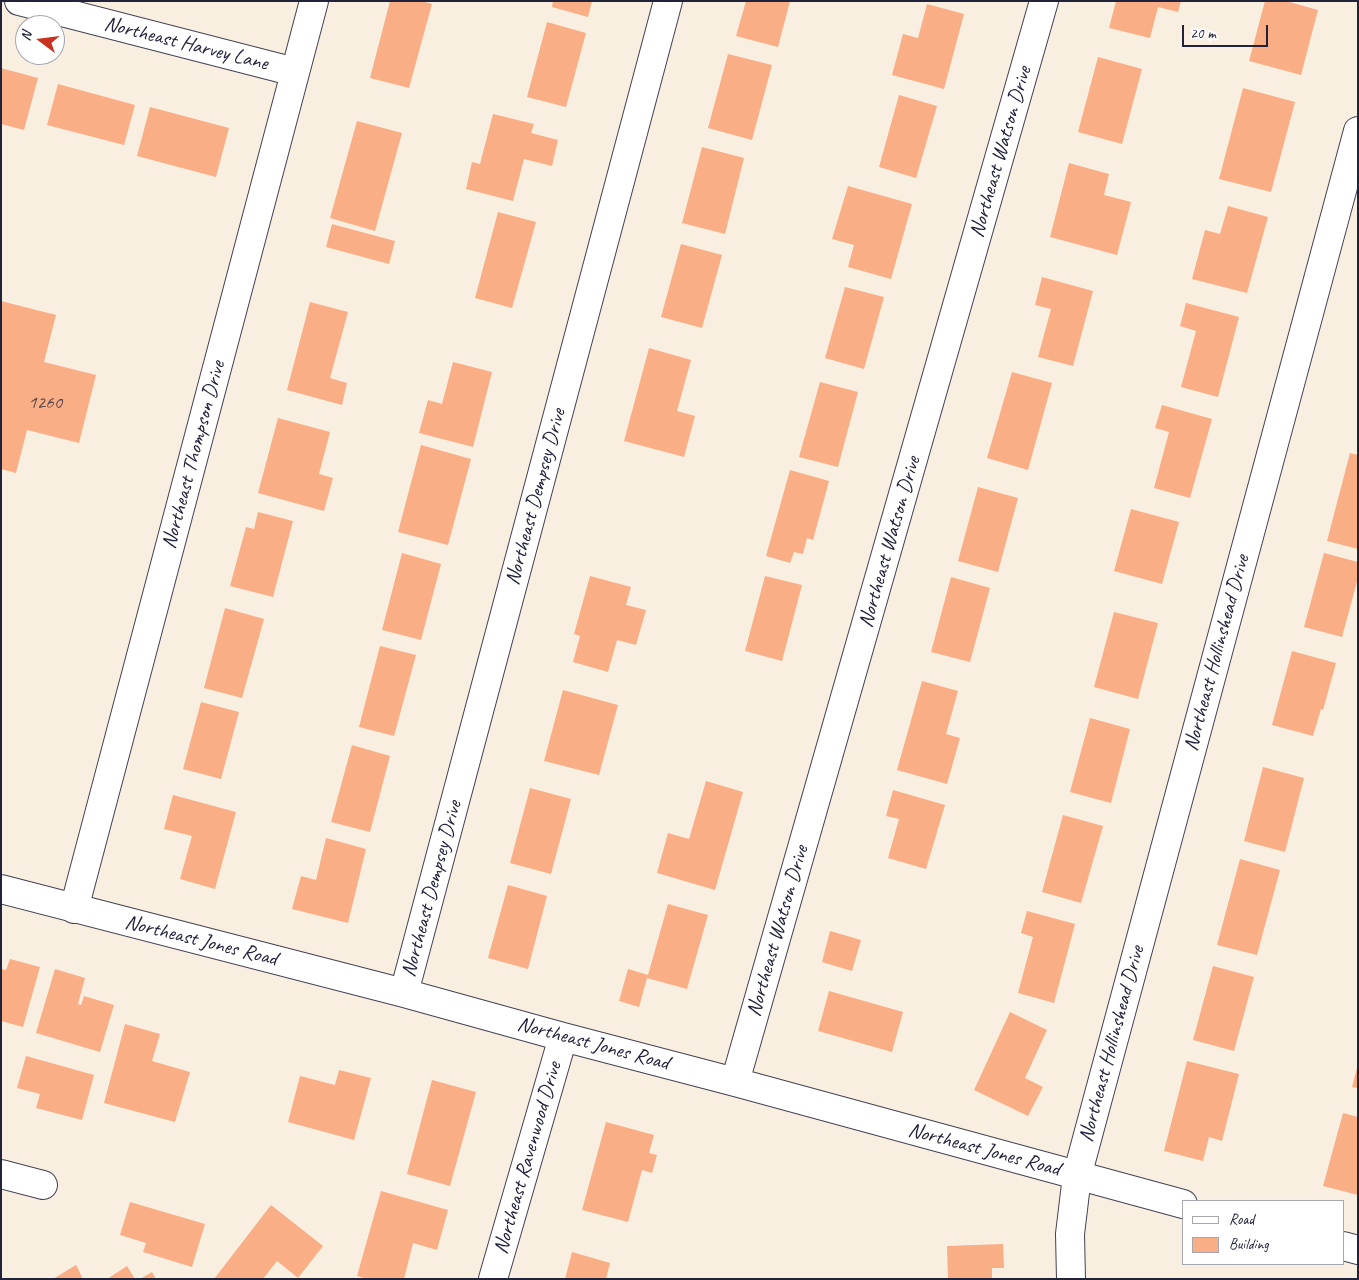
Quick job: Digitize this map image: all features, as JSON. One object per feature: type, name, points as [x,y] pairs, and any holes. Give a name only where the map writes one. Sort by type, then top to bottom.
[{"type":"street","name":"Northeast Harvey Lane","points":[[19,1],[295,72]]},
{"type":"street","name":"Northeast Thompson Drive","points":[[74,909],[314,1]]},
{"type":"street","name":"Northeast Dempsey Drive","points":[[404,993],[668,1]]},
{"type":"street","name":"Northeast Watson Drive","points":[[735,1082],[1044,1]]},
{"type":"street","name":"Northeast Hollinshead Drive","points":[[1071,1279],[1070,1234],[1077,1176],[1358,131]]},
{"type":"street","name":"Northeast Jones Road","points":[[1,889],[404,993],[1182,1204]]},
{"type":"street","name":"Northeast Ravenwood Drive","points":[[493,1279],[563,1037]]},
{"type":"street","points":[[1,1174],[43,1185]]},
{"type":"street","points":[[1344,1246],[1358,1250]]},
{"type":"building","points":[[390,1],[422,1],[432,4],[409,88],[370,78]]},
{"type":"building","points":[[553,1],[592,1],[588,17],[552,7]]},
{"type":"building","points":[[746,1],[790,1],[778,47],[736,36]]},
{"type":"building","points":[[1116,1],[1181,1],[1178,12],[1158,7],[1150,38],[1109,28]]},
{"type":"building","points":[[1265,1],[1286,1],[1318,10],[1301,75],[1249,61]]},
{"type":"building","points":[[927,4],[964,14],[944,89],[892,75],[903,34],[918,38]]},
{"type":"building","points":[[547,22],[586,33],[566,107],[527,97]]},
{"type":"building","points":[[728,54],[772,65],[752,140],[708,128]]},
{"type":"building","points":[[1098,57],[1142,69],[1122,144],[1078,132]]},
{"type":"building","points":[[1,68],[38,78],[24,130],[1,124]]},
{"type":"building","points":[[58,84],[135,105],[124,145],[47,125]]},
{"type":"building","points":[[1243,88],[1295,102],[1271,192],[1219,179]]},
{"type":"building","points":[[899,95],[937,106],[916,178],[879,167]]},
{"type":"building","points":[[150,107],[229,128],[216,177],[137,156]]},
{"type":"building","points":[[493,114],[534,124],[531,133],[558,140],[552,166],[524,159],[513,201],[466,189],[472,162],[480,164]]},
{"type":"building","points":[[357,121],[402,133],[375,231],[330,218]]},
{"type":"building","points":[[702,147],[744,158],[725,234],[682,223]]},
{"type":"building","points":[[1069,163],[1109,174],[1104,195],[1131,202],[1117,255],[1050,237]]},
{"type":"building","points":[[848,186],[912,204],[891,279],[848,267],[854,245],[832,239]]},
{"type":"building","points":[[1228,206],[1268,217],[1247,293],[1192,279],[1205,230],[1220,234]]},
{"type":"building","points":[[498,212],[536,222],[512,308],[475,298]]},
{"type":"building","points":[[332,224],[395,241],[389,264],[326,247]]},
{"type":"building","points":[[681,244],[722,255],[702,328],[661,317]]},
{"type":"building","points":[[1042,277],[1093,291],[1073,366],[1038,357],[1051,309],[1035,305]]},
{"type":"building","points":[[845,287],[884,297],[864,369],[825,358]]},
{"type":"building","points":[[1,301],[56,315],[44,362],[96,375],[79,443],[27,430],[16,473],[1,469]]},
{"type":"building","points":[[310,302],[348,312],[330,378],[347,383],[342,405],[287,390]]},
{"type":"building","points":[[1186,303],[1239,317],[1218,397],[1181,387],[1196,331],[1180,326]]},
{"type":"building","points":[[649,348],[691,360],[677,411],[695,416],[684,457],[624,441]]},
{"type":"building","points":[[453,362],[492,372],[473,447],[419,433],[428,400],[442,404]]},
{"type":"building","points":[[1012,372],[1052,383],[1028,470],[987,458]]},
{"type":"building","points":[[820,382],[858,392],[838,467],[799,457]]},
{"type":"building","points":[[1162,405],[1212,419],[1190,498],[1154,488],[1169,432],[1155,428]]},
{"type":"building","points":[[278,418],[330,432],[319,474],[333,478],[324,511],[258,493]]},
{"type":"building","points":[[421,445],[471,459],[448,545],[398,532]]},
{"type":"building","points":[[1350,453],[1358,455],[1358,549],[1327,541]]},
{"type":"building","points":[[790,470],[829,481],[813,540],[807,538],[803,554],[794,552],[790,563],[766,556]]},
{"type":"building","points":[[978,487],[1018,498],[998,572],[958,561]]},
{"type":"building","points":[[1131,509],[1179,522],[1162,584],[1114,571]]},
{"type":"building","points":[[258,512],[293,521],[273,597],[230,586],[246,527],[254,529]]},
{"type":"building","points":[[402,553],[441,564],[421,640],[382,630]]},
{"type":"building","points":[[1324,553],[1358,562],[1358,578],[1342,637],[1304,627]]},
{"type":"building","points":[[590,576],[631,587],[626,605],[646,610],[636,645],[617,640],[608,672],[573,662],[580,636],[574,634]]},
{"type":"building","points":[[765,576],[802,585],[782,661],[745,651]]},
{"type":"building","points":[[951,577],[990,588],[970,662],[931,652]]},
{"type":"building","points":[[225,608],[264,619],[242,698],[204,688]]},
{"type":"building","points":[[1114,612],[1158,623],[1138,699],[1094,687]]},
{"type":"building","points":[[380,646],[416,655],[394,736],[359,727]]},
{"type":"building","points":[[1292,651],[1336,663],[1323,710],[1321,709],[1313,736],[1272,725]]},
{"type":"building","points":[[922,681],[958,691],[946,734],[960,738],[947,784],[897,770]]},
{"type":"building","points":[[563,690],[618,705],[599,775],[544,761]]},
{"type":"building","points":[[201,702],[239,712],[221,779],[183,769]]},
{"type":"building","points":[[1090,718],[1130,729],[1111,803],[1070,792]]},
{"type":"building","points":[[352,745],[390,756],[370,832],[331,822]]},
{"type":"building","points":[[1263,767],[1304,778],[1285,852],[1244,841]]},
{"type":"building","points":[[706,781],[743,792],[715,890],[657,873],[668,833],[689,839]]},
{"type":"building","points":[[530,788],[571,799],[551,874],[510,863]]},
{"type":"building","points":[[893,790],[945,805],[926,869],[888,858],[899,819],[886,816]]},
{"type":"building","points":[[173,795],[236,812],[215,889],[180,879],[192,836],[164,829]]},
{"type":"building","points":[[1063,815],[1103,826],[1081,903],[1042,892]]},
{"type":"building","points":[[326,838],[366,849],[348,923],[292,909],[301,876],[316,880]]},
{"type":"building","points":[[1240,859],[1280,870],[1257,955],[1217,945]]},
{"type":"building","points":[[508,885],[547,896],[528,969],[488,958]]},
{"type":"building","points":[[668,904],[708,915],[687,989],[647,978],[639,1007],[619,1001],[628,969],[648,975]]},
{"type":"building","points":[[1027,911],[1075,924],[1054,1003],[1018,993],[1033,937],[1021,933]]},
{"type":"building","points":[[830,931],[861,940],[852,971],[822,962]]},
{"type":"building","points":[[10,959],[40,967],[23,1027],[1,1021],[1,969],[6,970]]},
{"type":"building","points":[[1213,966],[1254,977],[1234,1051],[1193,1040]]},
{"type":"building","points":[[55,969],[85,978],[78,1004],[81,1005],[84,996],[114,1005],[100,1052],[36,1033]]},
{"type":"building","points":[[829,991],[903,1012],[892,1052],[818,1031]]},
{"type":"building","points":[[1010,1012],[1047,1030],[1025,1078],[1043,1087],[1028,1116],[974,1090]]},
{"type":"building","points":[[125,1024],[160,1034],[152,1061],[190,1072],[175,1122],[104,1103]]},
{"type":"building","points":[[26,1056],[94,1075],[82,1120],[36,1108],[40,1094],[17,1088]]},
{"type":"building","points":[[1187,1061],[1239,1074],[1222,1141],[1209,1137],[1203,1161],[1164,1151]]},
{"type":"building","points":[[1358,1068],[1358,1088],[1352,1087]]},
{"type":"building","points":[[339,1070],[371,1078],[354,1140],[288,1122],[300,1076],[335,1085]]},
{"type":"building","points":[[432,1080],[476,1092],[450,1186],[407,1174]]},
{"type":"building","points":[[1343,1113],[1358,1117],[1358,1195],[1323,1186]]},
{"type":"building","points":[[606,1122],[654,1135],[649,1153],[657,1155],[652,1173],[642,1170],[628,1222],[582,1210]]},
{"type":"building","points":[[381,1191],[448,1210],[437,1250],[413,1243],[404,1279],[368,1279],[357,1276]]},
{"type":"building","points":[[130,1202],[205,1224],[192,1267],[143,1252],[146,1243],[120,1235]]},
{"type":"building","points":[[271,1205],[323,1246],[298,1278],[277,1261],[263,1279],[214,1279]]},
{"type":"building","points":[[1003,1244],[1004,1268],[992,1268],[992,1279],[948,1279],[947,1246]]},
{"type":"building","points":[[572,1252],[610,1263],[606,1279],[565,1279]]},
{"type":"building","points":[[76,1265],[83,1279],[53,1279]]},
{"type":"building","points":[[127,1266],[135,1279],[107,1279]]},
{"type":"building","points":[[152,1272],[156,1279],[140,1279]]}]
